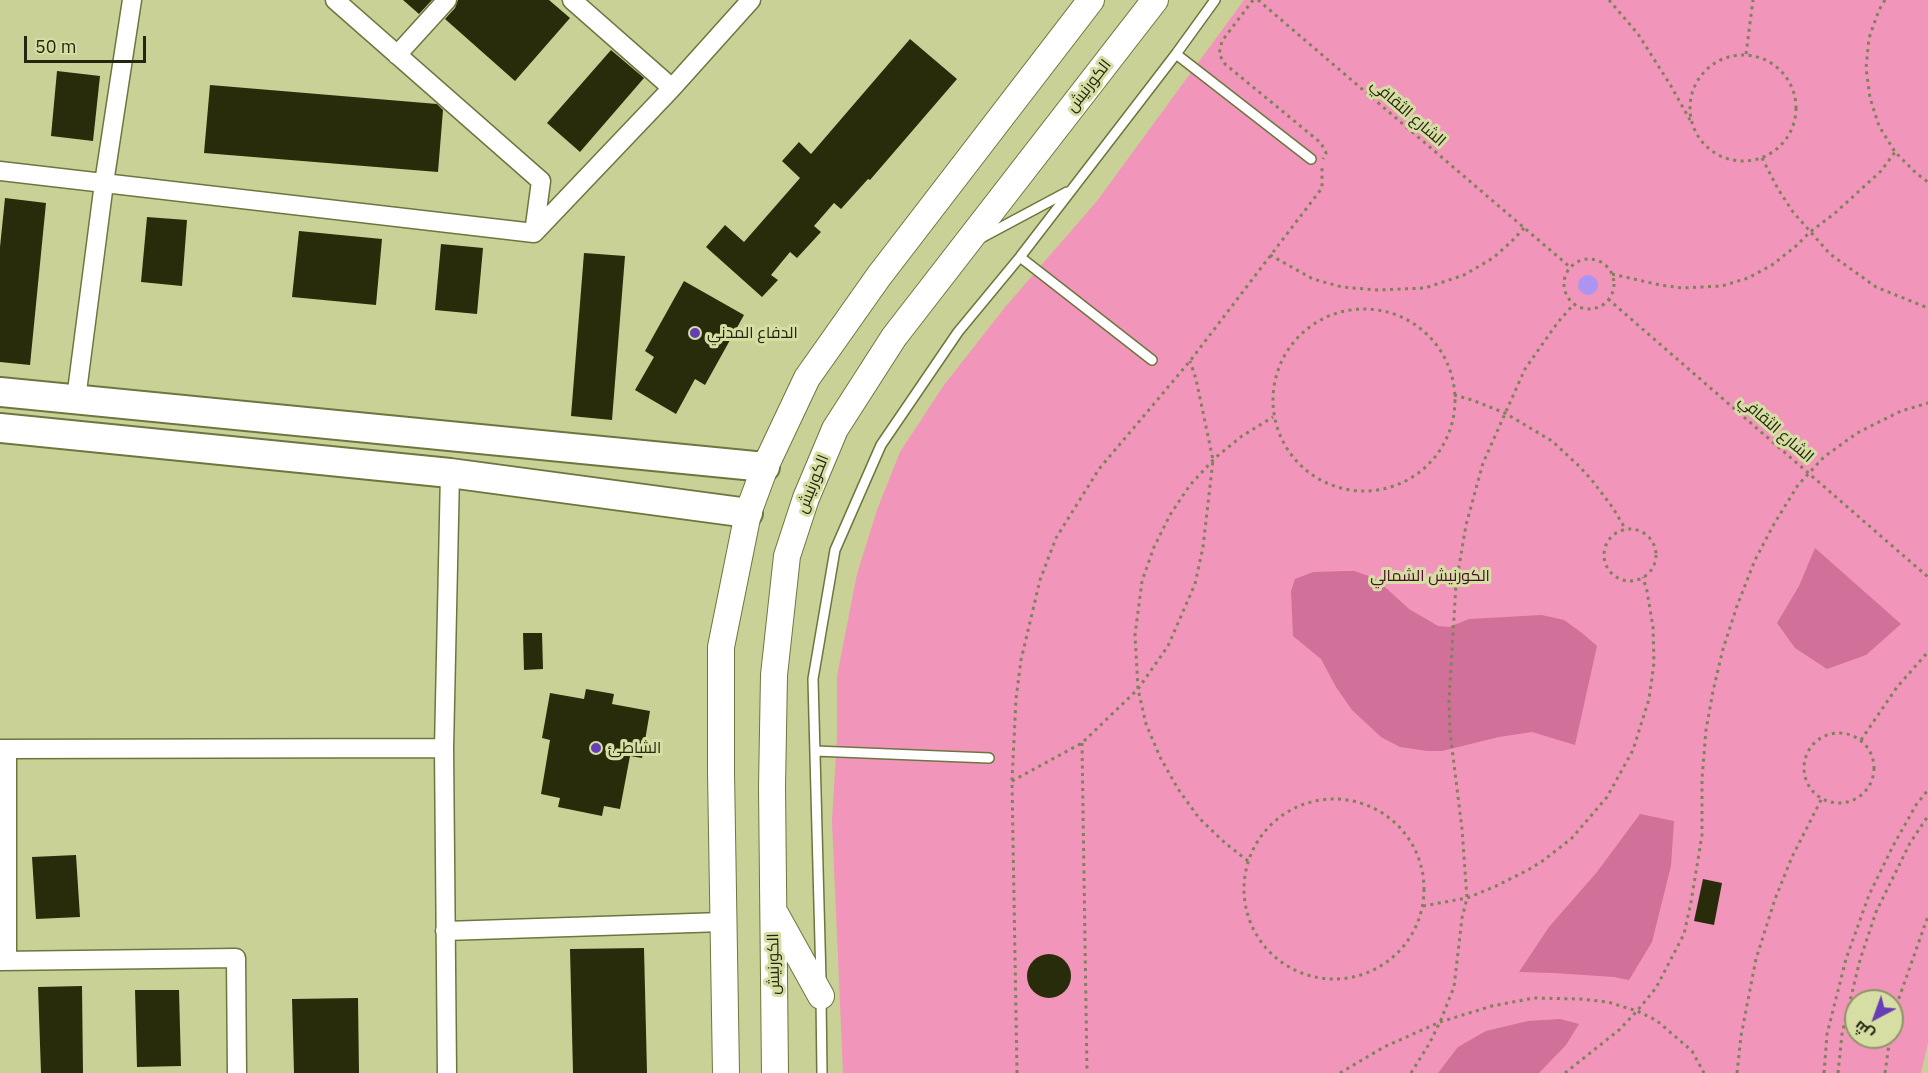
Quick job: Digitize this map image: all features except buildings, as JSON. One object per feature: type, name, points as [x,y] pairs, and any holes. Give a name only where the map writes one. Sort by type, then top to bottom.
[{"type":"main road","points":[[726,1073],[721,647],[748,513],[765,467],[807,378],[879,276],[1090,0]]},
{"type":"main road","name":"الكورنيش","points":[[775,1073],[774,675],[787,556],[806,498],[835,429],[894,338],[1155,0]]},
{"type":"main road","points":[[0,392],[765,467]]},
{"type":"main road","points":[[0,428],[450,473],[748,513]]},
{"type":"main road","points":[[774,912],[821,996]]},
{"type":"street","points":[[76,399],[104,183],[132,0]]},
{"type":"street","points":[[335,0],[541,181],[534,233]]},
{"type":"street","points":[[397,55],[447,0]]},
{"type":"street","points":[[572,0],[672,88]]},
{"type":"street","points":[[534,233],[672,88],[751,0]]},
{"type":"street","points":[[0,171],[534,233]]},
{"type":"street","points":[[447,1073],[444,748],[450,473]]},
{"type":"street","points":[[237,1073],[236,958],[3,961],[3,749],[444,748]]},
{"type":"street","points":[[446,931],[723,922]]},
{"type":"lane","points":[[822,1073],[813,679],[835,550],[881,444],[958,332],[1020,257],[1215,0]]},
{"type":"lane","points":[[1176,54],[1311,159]]},
{"type":"lane","points":[[963,248],[1071,189]]},
{"type":"lane","points":[[1020,257],[1152,360]]},
{"type":"lane","points":[[814,751],[989,758]]},
{"type":"path","name":"الشارع الثقافي","points":[[1255,0],[1570,267]]},
{"type":"path","points":[[1017,1073],[1012,781],[1016,699],[1021,660],[1040,580],[1056,538],[1099,469],[1190,361],[1322,188],[1322,164],[1326,153],[1321,143],[1225,64],[1220,54],[1222,41],[1255,0]]},
{"type":"path","points":[[1609,0],[1638,34],[1667,79],[1700,139],[1712,152],[1728,159],[1745,161],[1762,158],[1778,149],[1789,135],[1796,118],[1796,100],[1790,83],[1779,68],[1764,59],[1746,54],[1729,56],[1713,63],[1700,75],[1692,90],[1690,107],[1692,124]]},
{"type":"path","points":[[1746,54],[1753,0]]},
{"type":"path","points":[[1885,0],[1869,38],[1866,68],[1870,98],[1879,126],[1895,152],[1916,174],[1928,182]]},
{"type":"path","points":[[1612,274],[1682,288],[1722,286],[1748,278],[1772,265],[1834,214],[1881,171],[1895,152]]},
{"type":"path","points":[[1762,158],[1778,189],[1810,232],[1830,254],[1876,287],[1928,308]]},
{"type":"path","points":[[1270,255],[1313,279],[1342,287],[1378,290],[1425,288],[1464,275],[1493,258],[1524,228]]},
{"type":"path","points":[[1593,259],[1605,265],[1612,274],[1613,287],[1608,299],[1600,306],[1592,308],[1574,304],[1568,298],[1564,285],[1565,276],[1570,267],[1580,260],[1593,259]]},
{"type":"path","name":"الشارع الثقافي","points":[[1608,299],[1928,577]]},
{"type":"path","points":[[1411,1073],[1440,1022],[1454,987],[1462,918],[1467,898],[1460,808],[1450,732],[1449,700],[1456,584],[1466,525],[1483,463],[1525,369],[1558,322],[1574,304]]},
{"type":"path","points":[[1350,310],[1382,311],[1412,323],[1424,333],[1444,358],[1453,381],[1454,395],[1450,430],[1435,457],[1412,478],[1389,488],[1377,490],[1340,487],[1307,470],[1286,446],[1273,417],[1275,384],[1279,369],[1295,341],[1320,321],[1350,310]]},
{"type":"path","points":[[1012,781],[1082,743],[1138,689],[1168,646],[1195,584],[1203,547],[1213,460],[1190,361]]},
{"type":"path","points":[[1454,395],[1505,413],[1544,436],[1572,459],[1602,493],[1626,530]]},
{"type":"path","points":[[1565,1073],[1619,1030],[1637,1011],[1656,988],[1684,934],[1702,836],[1702,779],[1706,729],[1723,649],[1755,560],[1798,485],[1824,457],[1857,433],[1901,411],[1928,403]]},
{"type":"path","points":[[1248,861],[1199,818],[1178,789],[1152,741],[1138,689],[1134,653],[1136,617],[1148,564],[1170,515],[1190,485],[1213,460],[1242,436],[1273,417]]},
{"type":"path","points":[[1632,530],[1649,538],[1655,550],[1654,562],[1643,577],[1631,581],[1620,579],[1610,571],[1605,561],[1605,549],[1610,538],[1615,534],[1632,530]]},
{"type":"path","points":[[1423,906],[1467,898],[1513,879],[1558,850],[1596,812],[1626,766],[1645,716],[1654,663],[1652,618],[1643,577]]},
{"type":"path","points":[[1861,740],[1897,687],[1928,652]]},
{"type":"path","points":[[1839,732],[1851,734],[1861,740],[1869,749],[1874,760],[1875,771],[1872,783],[1865,792],[1845,803],[1822,798],[1813,791],[1804,770],[1805,758],[1810,748],[1828,734],[1839,732]]},
{"type":"path","points":[[1082,743],[1087,1073]]},
{"type":"path","points":[[1824,1073],[1827,1034],[1846,959],[1869,895],[1916,805],[1928,790]]},
{"type":"path","points":[[1737,1073],[1741,1036],[1756,959],[1775,899],[1792,857],[1822,798]]},
{"type":"path","points":[[1326,799],[1360,802],[1377,809],[1391,819],[1404,831],[1414,846],[1423,871],[1425,888],[1419,921],[1397,954],[1363,975],[1331,979],[1316,977],[1293,969],[1268,950],[1254,930],[1244,900],[1244,876],[1248,861],[1255,844],[1265,830],[1292,808],[1326,799]]},
{"type":"path","points":[[1838,1073],[1842,1034],[1860,960],[1876,912],[1910,843],[1928,816]]},
{"type":"path","points":[[1902,989],[1928,916]]},
{"type":"path","points":[[1340,1073],[1384,1047],[1440,1022],[1492,1006],[1534,998],[1608,1002],[1637,1011],[1656,1020],[1692,1051],[1704,1073]]},
{"type":"path","points":[[1885,1073],[1888,1049]]},
{"type":"green space","name":"الكورنيش الشمالي","points":[[1244,0],[1928,0],[1928,1043],[1921,1073],[843,1073],[832,821],[837,737],[837,676],[857,574],[877,510],[900,452],[944,385],[1006,306],[1097,201]]},
{"type":"shaded area","points":[[1588,275],[1595,278],[1598,285],[1595,292],[1588,295],[1581,292],[1578,285],[1581,278]]},
{"type":"shaded area","points":[[1815,548],[1901,624],[1866,655],[1827,669],[1795,648],[1777,623],[1799,586]]},
{"type":"shaded area","points":[[1354,571],[1375,578],[1409,609],[1438,626],[1449,627],[1469,619],[1542,615],[1564,620],[1582,633],[1597,646],[1575,745],[1532,732],[1499,737],[1442,751],[1427,751],[1400,747],[1381,737],[1352,710],[1321,659],[1293,636],[1291,591],[1295,579],[1313,572]]},
{"type":"shaded area","points":[[1640,814],[1674,821],[1671,866],[1652,942],[1629,980],[1614,977],[1519,972],[1549,927],[1597,872]]},
{"type":"shaded area","points":[[1560,1019],[1579,1024],[1566,1045],[1539,1073],[1438,1073],[1458,1047],[1486,1031],[1528,1021]]},
{"type":"place","name":"الدفاع المدني","points":[[695,333]]},
{"type":"place","name":"الشاطئ","points":[[596,748]]}]
